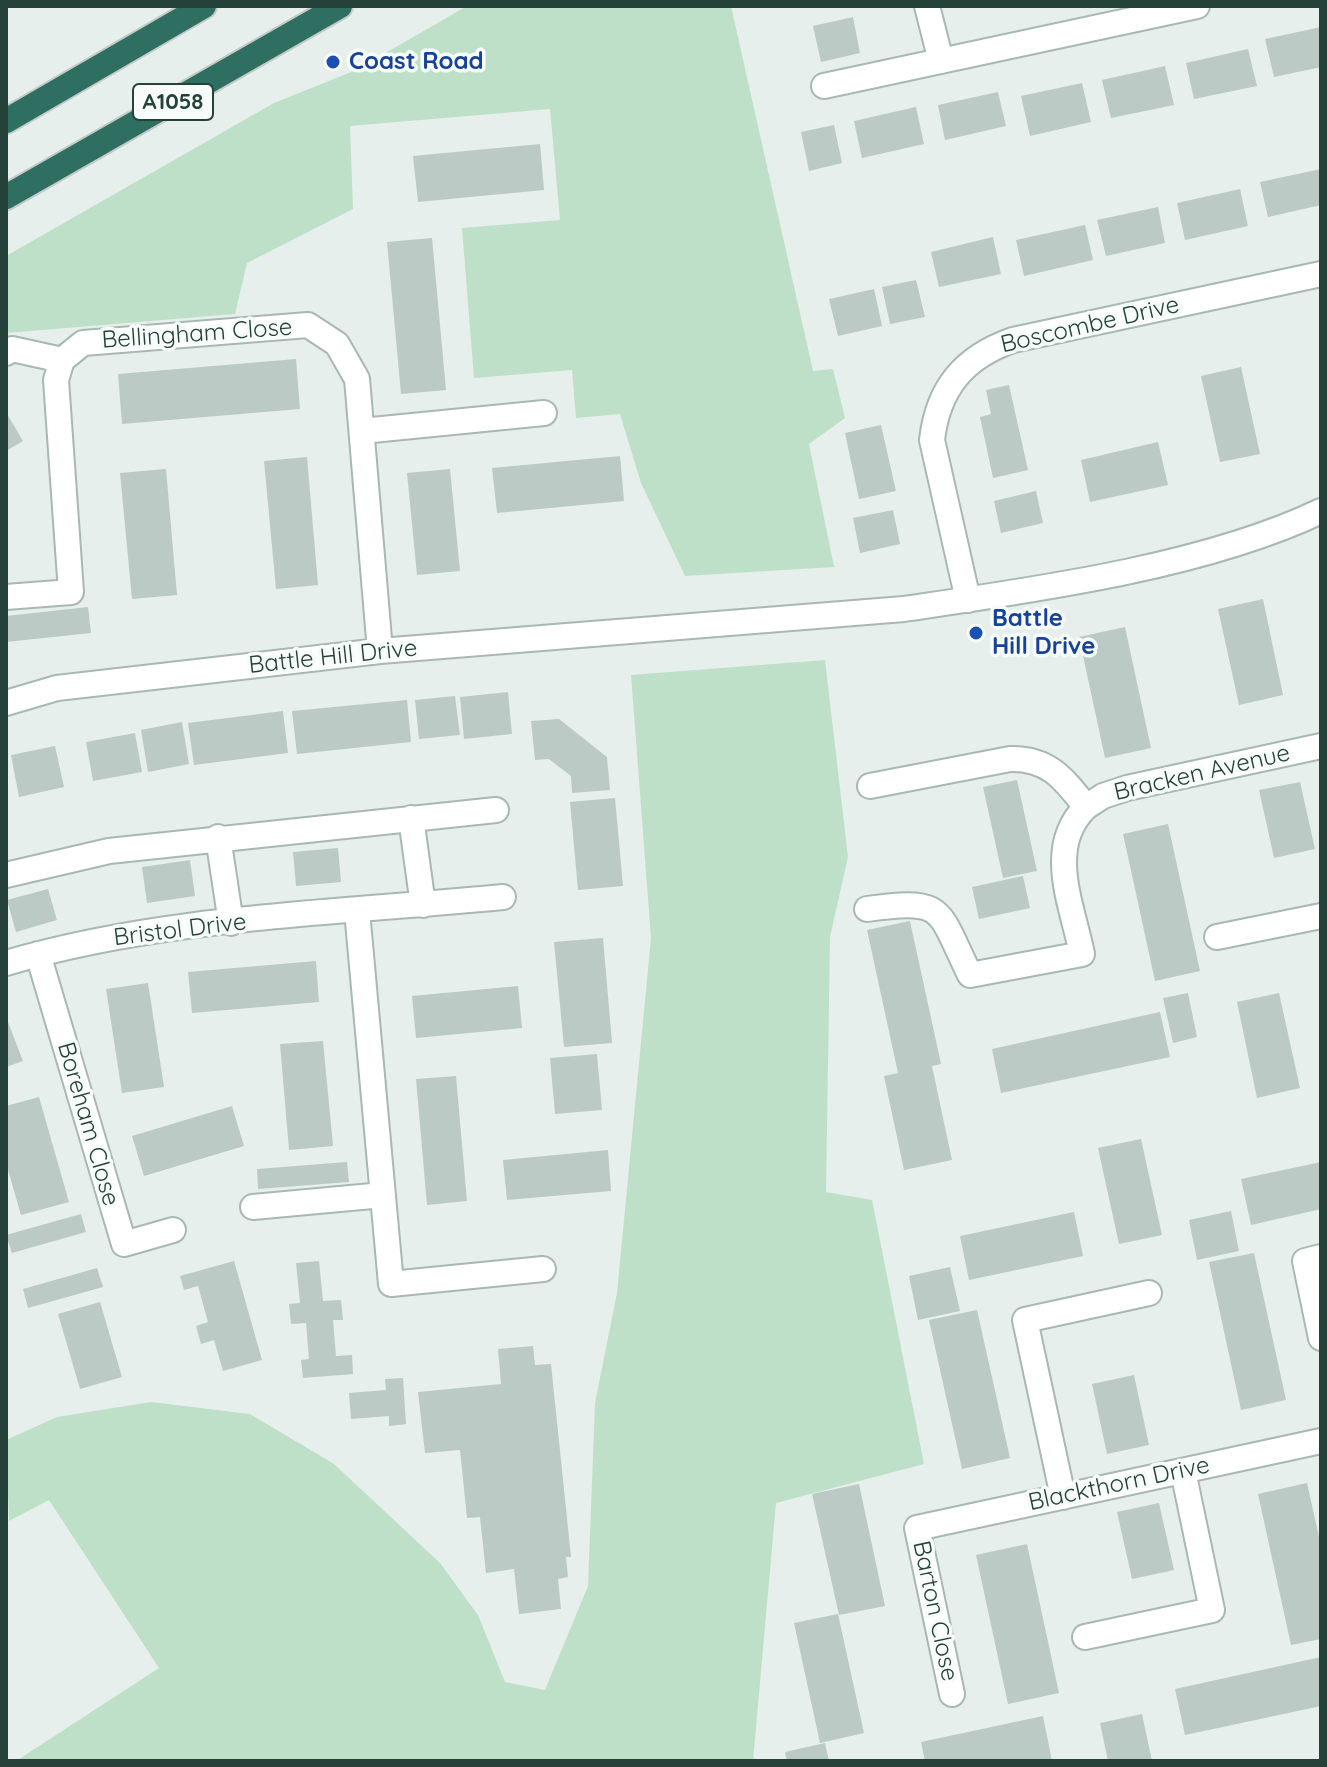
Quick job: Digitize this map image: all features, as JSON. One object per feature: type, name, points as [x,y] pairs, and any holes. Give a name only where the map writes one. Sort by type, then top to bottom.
[{"type":"highway","name":"A1058","points":[[6,121],[204,6]]},
{"type":"highway","name":"A1058","points":[[6,197],[340,6]]},
{"type":"street","points":[[927,6],[941,61]]},
{"type":"street","points":[[824,86],[1197,6]]},
{"type":"street","name":"Boscombe Drive","points":[[968,600],[932,440],[935,415],[956,374],[992,347],[1013,340],[1321,274]]},
{"type":"street","name":"Bellingham Close","points":[[62,360],[83,343],[308,325],[337,344],[357,379],[380,651]]},
{"type":"street","points":[[6,353],[12,349],[62,360],[56,380],[71,592],[6,597]]},
{"type":"street","points":[[362,431],[544,413]]},
{"type":"street","name":"Battle Hill Drive","points":[[6,703],[57,688],[380,651],[859,613],[968,600],[1189,555],[1321,511]]},
{"type":"street","name":"Bracken Avenue","points":[[1086,807],[1103,796],[1127,788],[1321,746]]},
{"type":"street","points":[[867,909],[915,902],[928,905],[947,927],[970,975],[1082,954],[1062,858],[1073,820],[1086,807],[1057,772],[1031,758],[997,761],[870,786]]},
{"type":"street","points":[[6,875],[109,851],[218,837],[496,810]]},
{"type":"street","points":[[411,818],[423,905]]},
{"type":"street","points":[[218,837],[231,923]]},
{"type":"street","name":"Bristol Drive","points":[[6,963],[106,939],[231,923],[503,897]]},
{"type":"street","points":[[357,911],[391,1284],[543,1269]]},
{"type":"street","points":[[1217,937],[1321,916]]},
{"type":"street","name":"Boreham Close","points":[[38,954],[124,1244],[173,1230]]},
{"type":"street","points":[[253,1207],[383,1195]]},
{"type":"street","points":[[1321,1257],[1305,1261],[1321,1338]]},
{"type":"street","points":[[1063,1497],[1025,1320],[1149,1293]]},
{"type":"street","name":"Blackthorn Drive","points":[[917,1528],[1321,1441]]},
{"type":"street","points":[[1085,1637],[1212,1610],[1183,1471]]},
{"type":"street","name":"Barton Close","points":[[917,1528],[952,1694]]},
{"type":"green space","points":[[467,6],[731,6],[813,371],[833,369],[845,418],[809,444],[834,567],[685,576],[641,483],[620,414],[576,418],[572,370],[474,378],[462,228],[560,220],[550,109],[350,126],[353,209],[247,263],[235,314],[6,333],[6,256],[274,103],[356,70]]},
{"type":"green space","points":[[825,660],[848,857],[830,937],[826,1192],[872,1200],[924,1464],[776,1503],[753,1761],[16,1761],[159,1668],[49,1500],[9,1521],[6,1440],[57,1417],[151,1402],[250,1414],[334,1464],[440,1563],[478,1615],[505,1682],[545,1690],[588,1586],[595,1403],[617,1293],[651,938],[631,675]]},
{"type":"building","points":[[853,17],[860,53],[821,62],[813,26]]},
{"type":"building","points":[[1321,27],[1321,67],[1274,77],[1265,39]]},
{"type":"building","points":[[1248,49],[1257,86],[1194,99],[1186,63]]},
{"type":"building","points":[[1165,66],[1174,105],[1111,118],[1102,80]]},
{"type":"building","points":[[1082,83],[1091,122],[1030,136],[1021,96]]},
{"type":"building","points":[[998,92],[1006,126],[945,140],[938,105]]},
{"type":"building","points":[[916,107],[924,144],[862,158],[854,121]]},
{"type":"building","points":[[834,125],[842,163],[809,171],[801,132]]},
{"type":"building","points":[[540,144],[544,190],[418,202],[413,156]]},
{"type":"building","points":[[1321,169],[1321,205],[1268,217],[1260,182]]},
{"type":"building","points":[[1240,189],[1248,226],[1185,240],[1177,203]]},
{"type":"building","points":[[1158,207],[1165,243],[1106,256],[1097,220]]},
{"type":"building","points":[[1085,225],[1093,260],[1024,276],[1016,240]]},
{"type":"building","points":[[993,237],[1001,274],[939,287],[931,252]]},
{"type":"building","points":[[432,238],[446,390],[401,394],[387,242]]},
{"type":"building","points":[[916,280],[925,317],[890,324],[882,287]]},
{"type":"building","points":[[874,289],[882,326],[838,336],[829,299]]},
{"type":"building","points":[[296,359],[300,409],[122,424],[118,374]]},
{"type":"building","points":[[1241,367],[1260,454],[1220,462],[1201,376]]},
{"type":"building","points":[[1009,385],[1028,470],[993,478],[980,417],[991,414],[986,390]]},
{"type":"building","points":[[6,412],[23,441],[6,451]]},
{"type":"building","points":[[881,425],[896,491],[859,499],[845,433]]},
{"type":"building","points":[[1158,442],[1168,485],[1090,502],[1081,460]]},
{"type":"building","points":[[620,456],[624,501],[497,513],[492,468]]},
{"type":"building","points":[[307,457],[318,585],[276,589],[264,461]]},
{"type":"building","points":[[166,469],[177,595],[132,599],[120,473]]},
{"type":"building","points":[[450,469],[460,571],[417,575],[407,473]]},
{"type":"building","points":[[1036,491],[1043,523],[1001,533],[994,501]]},
{"type":"building","points":[[893,510],[900,544],[860,553],[853,518]]},
{"type":"building","points":[[1263,599],[1283,695],[1239,705],[1218,609]]},
{"type":"building","points":[[88,607],[91,633],[6,642],[6,616]]},
{"type":"building","points":[[1125,627],[1151,748],[1105,758],[1079,637]]},
{"type":"building","points":[[508,692],[512,734],[464,739],[460,697]]},
{"type":"building","points":[[455,696],[460,735],[419,739],[415,700]]},
{"type":"building","points":[[407,700],[411,742],[297,754],[292,711]]},
{"type":"building","points":[[283,711],[288,753],[194,765],[188,723]]},
{"type":"building","points":[[559,719],[607,757],[610,790],[572,793],[571,776],[549,759],[535,760],[531,721]]},
{"type":"building","points":[[182,722],[189,764],[148,772],[141,730]]},
{"type":"building","points":[[135,733],[142,772],[93,781],[86,742]]},
{"type":"building","points":[[55,746],[64,787],[19,797],[11,755]]},
{"type":"building","points":[[1017,780],[1037,871],[1003,878],[983,787]]},
{"type":"building","points":[[1300,782],[1315,849],[1274,858],[1259,790]]},
{"type":"building","points":[[615,798],[623,886],[578,890],[570,802]]},
{"type":"building","points":[[1168,824],[1200,971],[1155,981],[1123,834]]},
{"type":"building","points":[[338,848],[341,882],[296,886],[293,852]]},
{"type":"building","points":[[190,860],[195,896],[147,903],[142,867]]},
{"type":"building","points":[[1023,876],[1030,908],[979,919],[972,887]]},
{"type":"building","points":[[48,889],[57,920],[16,932],[7,900]]},
{"type":"building","points":[[910,921],[941,1064],[932,1066],[952,1160],[904,1170],[884,1076],[898,1073],[867,930]]},
{"type":"building","points":[[603,938],[612,1043],[564,1047],[554,942]]},
{"type":"building","points":[[316,961],[319,1002],[192,1013],[188,972]]},
{"type":"building","points":[[148,983],[164,1087],[122,1093],[106,989]]},
{"type":"building","points":[[518,986],[522,1028],[416,1038],[412,996]]},
{"type":"building","points":[[1188,993],[1197,1037],[1173,1043],[1163,998]]},
{"type":"building","points":[[1279,993],[1300,1088],[1257,1098],[1237,1002]]},
{"type":"building","points":[[1160,1012],[1170,1057],[1001,1093],[992,1049]]},
{"type":"building","points":[[6,1017],[23,1061],[6,1067]]},
{"type":"building","points":[[323,1041],[333,1146],[289,1150],[280,1044]]},
{"type":"building","points":[[597,1054],[602,1110],[555,1114],[550,1058]]},
{"type":"building","points":[[456,1076],[467,1201],[427,1205],[416,1079]]},
{"type":"building","points":[[39,1097],[69,1202],[21,1215],[6,1163],[6,1106]]},
{"type":"building","points":[[232,1106],[244,1146],[144,1176],[132,1136]]},
{"type":"building","points":[[1141,1139],[1162,1235],[1119,1244],[1098,1148]]},
{"type":"building","points":[[608,1150],[611,1191],[507,1200],[503,1160]]},
{"type":"building","points":[[347,1162],[349,1182],[258,1189],[257,1169]]},
{"type":"building","points":[[1321,1162],[1321,1209],[1251,1225],[1241,1179]]},
{"type":"building","points":[[1231,1211],[1239,1251],[1197,1260],[1189,1220]]},
{"type":"building","points":[[1074,1212],[1083,1256],[969,1280],[960,1236]]},
{"type":"building","points":[[81,1214],[86,1232],[12,1253],[6,1235]]},
{"type":"building","points":[[1254,1253],[1286,1400],[1241,1410],[1209,1262]]},
{"type":"building","points":[[234,1261],[262,1360],[223,1371],[214,1340],[201,1344],[196,1326],[208,1322],[198,1286],[184,1290],[180,1276]]},
{"type":"building","points":[[319,1261],[323,1301],[341,1300],[343,1320],[333,1320],[336,1356],[352,1355],[353,1374],[303,1378],[301,1360],[309,1359],[306,1323],[291,1324],[289,1304],[300,1303],[296,1263]]},
{"type":"building","points":[[950,1267],[960,1311],[918,1320],[909,1276]]},
{"type":"building","points":[[97,1268],[103,1287],[28,1308],[23,1289]]},
{"type":"building","points":[[100,1302],[122,1377],[80,1389],[58,1314]]},
{"type":"building","points":[[977,1310],[1010,1458],[962,1469],[929,1320]]},
{"type":"building","points":[[533,1346],[535,1365],[551,1364],[571,1557],[566,1557],[568,1577],[558,1579],[561,1609],[519,1614],[514,1569],[486,1573],[480,1517],[467,1518],[460,1450],[425,1453],[418,1392],[501,1384],[498,1349]]},
{"type":"building","points":[[1134,1375],[1149,1445],[1107,1454],[1092,1384]]},
{"type":"building","points":[[403,1378],[406,1424],[389,1426],[389,1416],[351,1419],[349,1393],[386,1390],[385,1379]]},
{"type":"building","points":[[1307,1483],[1321,1546],[1321,1639],[1291,1645],[1258,1494]]},
{"type":"building","points":[[859,1484],[885,1606],[839,1615],[812,1494]]},
{"type":"building","points":[[1159,1503],[1174,1570],[1132,1579],[1117,1512]]},
{"type":"building","points":[[1027,1544],[1059,1693],[1008,1704],[976,1555]]},
{"type":"building","points":[[838,1614],[864,1733],[820,1743],[794,1623]]},
{"type":"building","points":[[1321,1657],[1321,1706],[1185,1735],[1175,1689]]},
{"type":"building","points":[[1142,1714],[1152,1761],[1108,1761],[1100,1723]]},
{"type":"building","points":[[1043,1716],[1052,1761],[925,1761],[921,1742]]},
{"type":"building","points":[[825,1743],[829,1761],[787,1761],[785,1752]]},
{"type":"place","name":"Coast Road","points":[[333,62]]},
{"type":"place","name":"Battle Hill Drive","points":[[976,633]]}]
